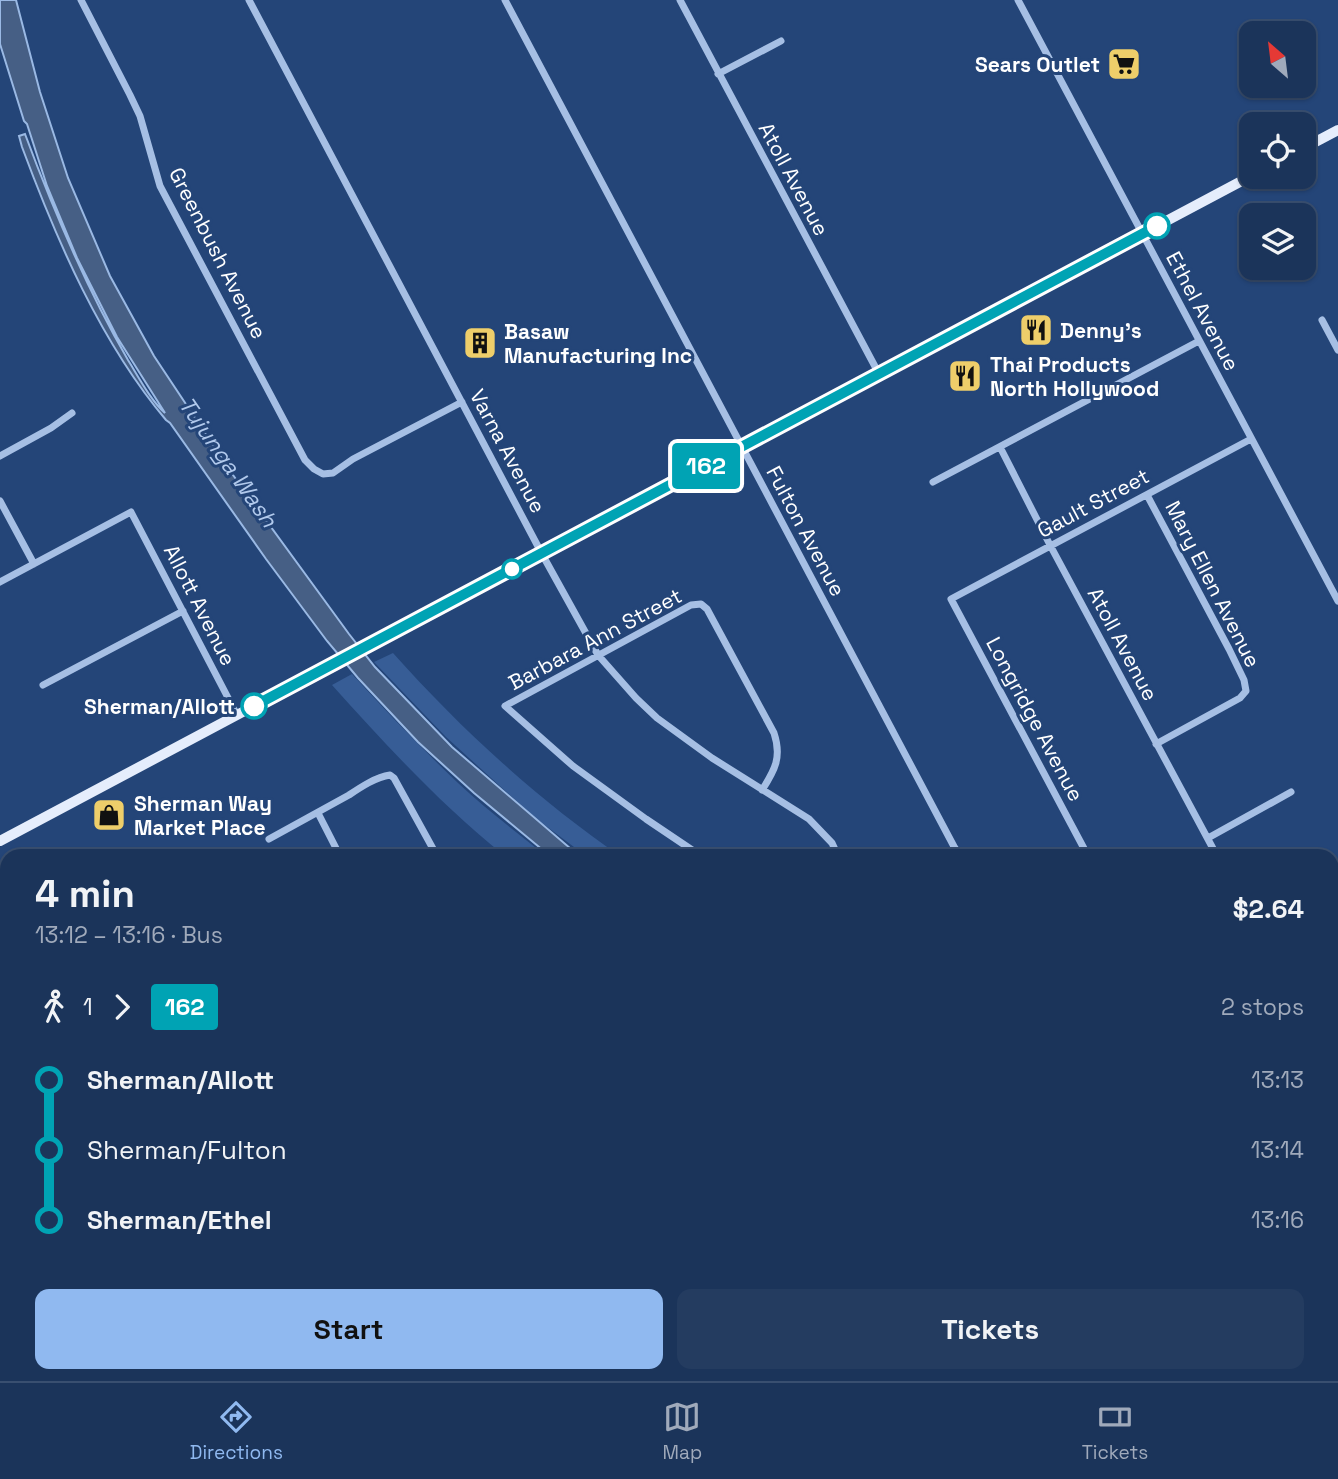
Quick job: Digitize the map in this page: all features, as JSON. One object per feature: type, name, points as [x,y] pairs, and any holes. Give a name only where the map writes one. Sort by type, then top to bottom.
[{"type":"main road","points":[[1316,142],[1338,130]]},
{"type":"main road","points":[[0,841],[1239,182]]},
{"type":"street","name":"Greenbush Avenue","points":[[80,0],[131,95],[140,116],[160,186],[305,460],[323,474],[333,472],[462,402]]},
{"type":"street","name":"Varna Avenue","points":[[249,0],[598,655],[657,718],[712,758],[809,820],[834,849]]},
{"type":"street","name":"Fulton Avenue","points":[[505,0],[955,849]]},
{"type":"street","name":"Atoll Avenue","points":[[680,0],[879,374]]},
{"type":"street","name":"Ethel Avenue","points":[[1018,0],[1338,601]]},
{"type":"street","points":[[718,74],[781,41]]},
{"type":"street","points":[[1322,320],[1338,350]]},
{"type":"street","points":[[933,482],[1199,341]]},
{"type":"street","points":[[0,456],[51,428],[72,413]]},
{"type":"street","name":"Gault Street","points":[[951,599],[1251,439]]},
{"type":"street","name":"Atoll Avenue","points":[[1000,447],[1214,849]]},
{"type":"street","name":"Mary Ellen Avenue","points":[[1147,495],[1229,649],[1244,680],[1246,691],[1241,698],[1156,744]]},
{"type":"street","points":[[0,500],[34,564],[0,582]]},
{"type":"street","name":"Allott Avenue","points":[[34,564],[131,512],[237,715]]},
{"type":"street","name":"Longridge Avenue","points":[[951,599],[1084,849]]},
{"type":"street","name":"Barbara Ann Street","points":[[691,849],[573,766],[505,706],[691,605],[701,604],[707,610],[774,733],[778,753],[775,766],[762,790]]},
{"type":"street","points":[[43,685],[183,611]]},
{"type":"street","points":[[269,839],[357,789],[390,775],[433,849]]},
{"type":"street","points":[[1208,838],[1291,792]]},
{"type":"street","points":[[318,813],[336,849]]},
{"type":"shaded area","points":[[0,0],[16,0],[40,92],[68,178],[110,276],[154,356],[233,475],[375,667],[452,747],[571,849],[542,849],[418,742],[358,678],[327,641],[170,423],[143,390],[101,325],[83,290],[50,218],[19,136],[25,134],[47,192],[98,305],[145,388],[165,413],[117,337],[77,258],[47,186],[0,44]]},
{"type":"shaded area","points":[[393,653],[445,709],[500,761],[610,849],[577,849],[534,817],[446,737],[374,662]]},
{"type":"shaded area","points":[[352,674],[458,783],[537,849],[497,849],[436,795],[332,685]]},
{"type":"bus line","name":"162","points":[[254,706],[1157,226]]},
{"type":"place","name":"Sears Outlet","points":[[1124,64]]},
{"type":"place","name":"Denny's","points":[[1036,330]]},
{"type":"place","name":"Basaw Manufacturing Inc","points":[[480,343]]},
{"type":"place","name":"Thai Products North Hollywood","points":[[965,376]]},
{"type":"place","name":"Sherman/Allott","points":[[254,706]]},
{"type":"place","name":"Sherman Way Market Place","points":[[109,815]]},
{"type":"water label","name":"Tujunga Wash","points":[[228,462]]}]
